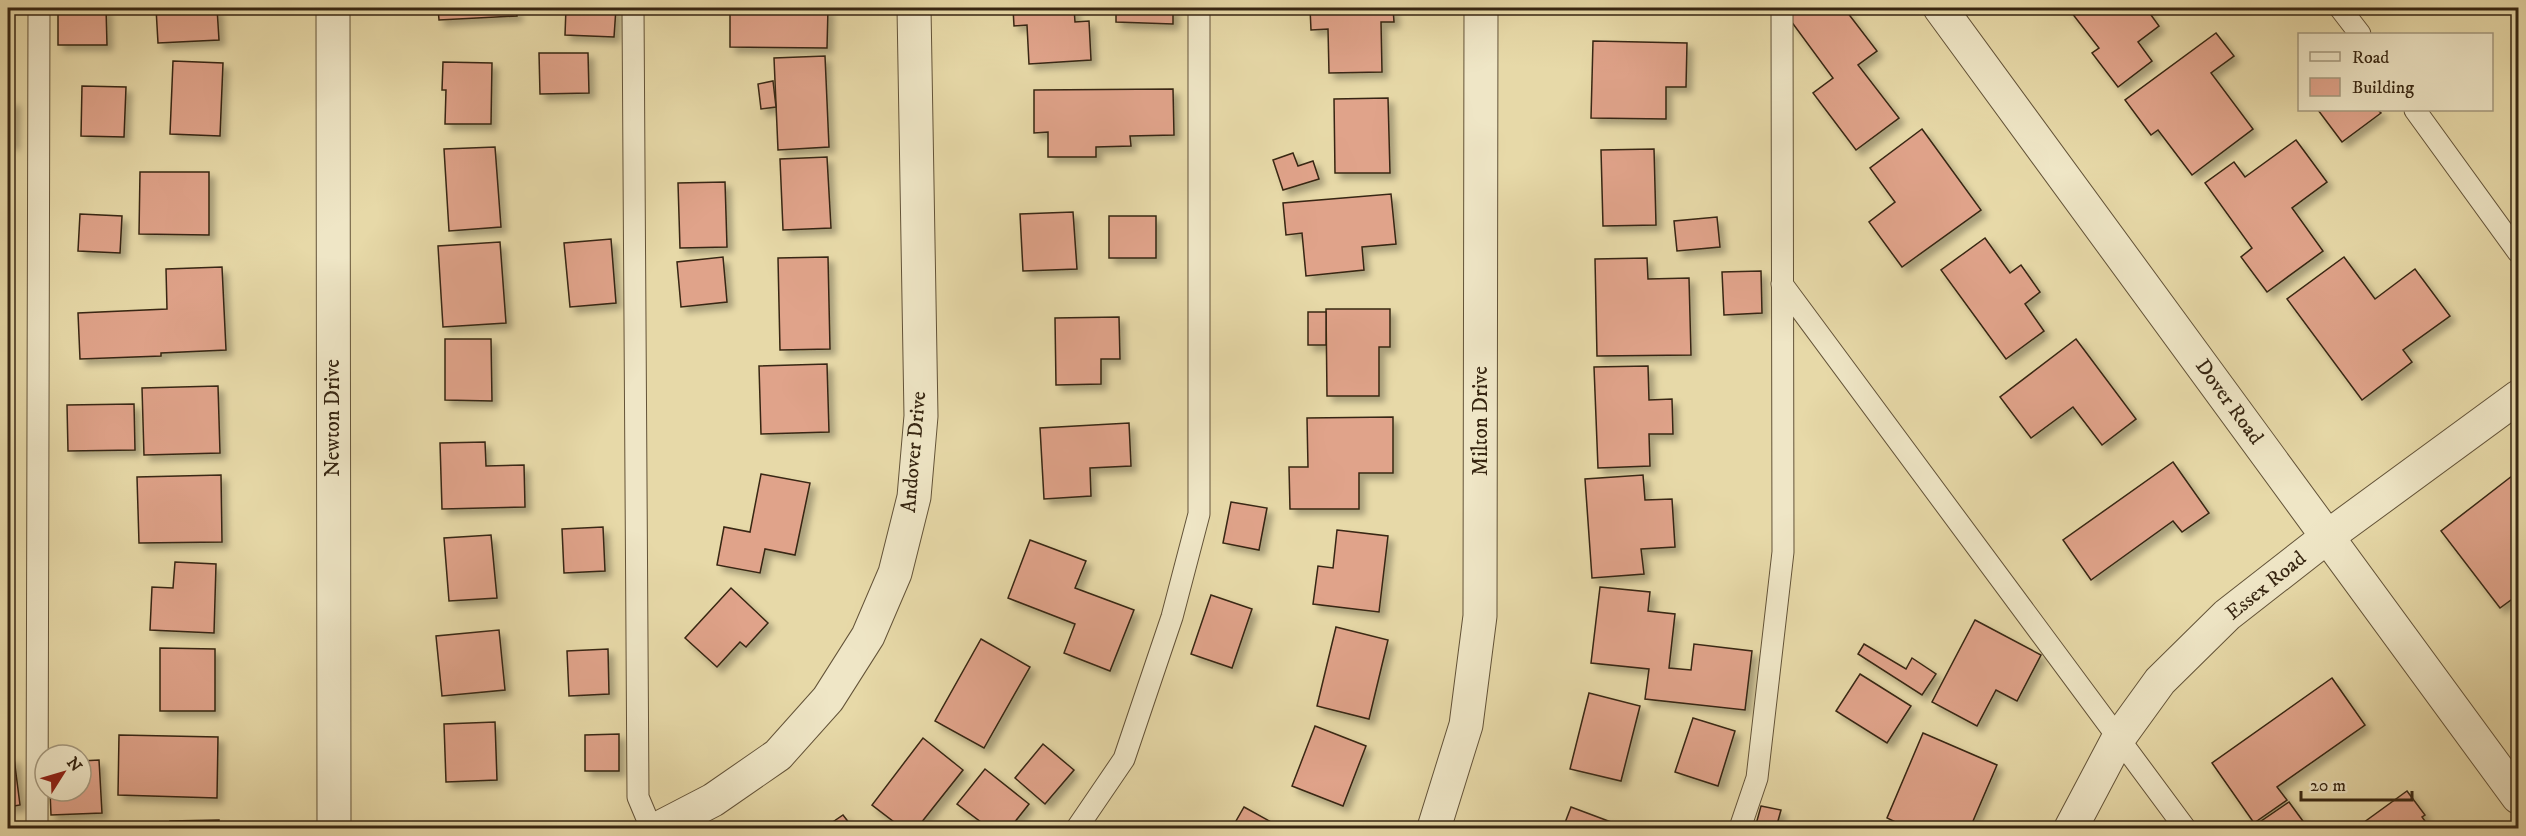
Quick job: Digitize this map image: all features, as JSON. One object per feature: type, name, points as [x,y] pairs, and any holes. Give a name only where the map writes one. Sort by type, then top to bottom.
[{"type":"street","name":"Newton Drive","points":[[333,8],[333,828]]},
{"type":"street","name":"Andover Drive","points":[[659,828],[713,800],[778,755],[828,699],[868,636],[896,573],[914,497],[921,416],[914,8]]},
{"type":"street","name":"Milton Drive","points":[[1434,828],[1466,725],[1480,616],[1481,8]]},
{"type":"street","name":"Dover Road","points":[[1940,8],[2518,797]]},
{"type":"street","name":"Essex Road","points":[[2071,828],[2118,740],[2160,681],[2227,615],[2327,537],[2518,397]]},
{"type":"lane","points":[[37,828],[39,8]]},
{"type":"lane","points":[[633,8],[638,796],[651,828]]},
{"type":"lane","points":[[1077,828],[1124,759],[1172,617],[1199,514],[1199,8]]},
{"type":"lane","points":[[1740,828],[1757,778],[1783,552],[1782,8]]},
{"type":"lane","points":[[2340,8],[2359,33]]},
{"type":"lane","points":[[2416,111],[2518,252]]},
{"type":"lane","points":[[1782,284],[2185,828]]},
{"type":"building","points":[[58,8],[106,8],[107,45],[58,45]]},
{"type":"building","points":[[156,8],[217,8],[219,40],[158,43]]},
{"type":"building","points":[[438,8],[516,8],[517,16],[439,20]]},
{"type":"building","points":[[566,8],[616,8],[614,37],[565,35]]},
{"type":"building","points":[[730,8],[828,8],[827,48],[730,47]]},
{"type":"building","points":[[1013,8],[1074,8],[1075,22],[1089,21],[1091,60],[1029,64],[1027,25],[1014,26]]},
{"type":"building","points":[[1116,8],[1173,8],[1173,24],[1116,22]]},
{"type":"building","points":[[1310,8],[1393,8],[1394,22],[1381,22],[1382,72],[1329,73],[1328,29],[1311,30]]},
{"type":"building","points":[[1802,8],[1844,8],[1877,51],[1858,65],[1899,118],[1856,150],[1813,93],[1833,78],[1788,17]]},
{"type":"building","points":[[2068,8],[2146,8],[2159,26],[2138,42],[2152,61],[2118,87],[2092,53],[2099,48]]},
{"type":"building","points":[[2216,33],[2234,56],[2211,73],[2253,129],[2192,175],[2158,130],[2151,135],[2125,100]]},
{"type":"building","points":[[1593,41],[1687,43],[1686,87],[1666,87],[1666,119],[1591,118]]},
{"type":"building","points":[[539,53],[588,53],[589,93],[540,94]]},
{"type":"building","points":[[825,56],[829,147],[778,150],[774,58]]},
{"type":"building","points":[[173,61],[223,63],[220,136],[170,134]]},
{"type":"building","points":[[443,62],[492,63],[491,124],[445,124],[446,90],[442,90]]},
{"type":"building","points":[[773,81],[776,107],[761,109],[758,84]]},
{"type":"building","points":[[82,86],[126,87],[124,137],[81,136]]},
{"type":"building","points":[[1173,89],[1174,135],[1130,136],[1131,146],[1096,147],[1096,157],[1048,157],[1048,132],[1034,133],[1034,90]]},
{"type":"building","points":[[1388,98],[1390,173],[1335,173],[1334,99]]},
{"type":"building","points":[[8,101],[14,101],[13,144],[8,144]]},
{"type":"building","points":[[2319,111],[2379,111],[2381,113],[2342,142]]},
{"type":"building","points":[[1922,129],[1981,210],[1902,267],[1869,222],[1895,202],[1870,168]]},
{"type":"building","points":[[2296,140],[2327,182],[2292,208],[2323,251],[2267,292],[2241,257],[2252,248],[2205,183],[2234,162],[2245,177]]},
{"type":"building","points":[[495,147],[501,227],[449,231],[444,149]]},
{"type":"building","points":[[1654,149],[1656,225],[1603,226],[1601,150]]},
{"type":"building","points":[[1293,153],[1298,166],[1313,161],[1319,179],[1283,190],[1273,160]]},
{"type":"building","points":[[827,157],[831,228],[783,230],[780,159]]},
{"type":"building","points":[[140,172],[209,172],[209,235],[139,234]]},
{"type":"building","points":[[725,182],[727,247],[680,248],[678,183]]},
{"type":"building","points":[[1391,194],[1396,244],[1362,247],[1364,270],[1306,276],[1302,233],[1286,235],[1283,203]]},
{"type":"building","points":[[1073,212],[1077,269],[1023,271],[1020,214]]},
{"type":"building","points":[[80,214],[122,216],[120,253],[78,251]]},
{"type":"building","points":[[1109,216],[1156,216],[1156,258],[1109,258]]},
{"type":"building","points":[[1717,217],[1720,247],[1677,251],[1674,221]]},
{"type":"building","points":[[1985,238],[2010,273],[2021,265],[2040,292],[2025,304],[2044,331],[2006,359],[1941,270]]},
{"type":"building","points":[[611,239],[616,303],[570,307],[564,243]]},
{"type":"building","points":[[500,242],[506,323],[443,327],[438,246]]},
{"type":"building","points":[[723,257],[727,302],[681,307],[677,262]]},
{"type":"building","points":[[828,257],[830,349],[780,350],[778,258]]},
{"type":"building","points":[[2344,257],[2375,299],[2415,269],[2450,316],[2403,350],[2412,362],[2362,400],[2287,299]]},
{"type":"building","points":[[1647,258],[1648,279],[1689,278],[1691,355],[1597,356],[1595,259]]},
{"type":"building","points":[[222,267],[226,350],[161,353],[161,356],[80,359],[78,313],[167,309],[166,269]]},
{"type":"building","points":[[1761,271],[1762,313],[1724,315],[1722,272]]},
{"type":"building","points":[[1326,309],[1390,309],[1390,347],[1379,347],[1379,396],[1327,396]]},
{"type":"building","points":[[1308,312],[1326,312],[1326,345],[1308,345]]},
{"type":"building","points":[[1119,317],[1120,359],[1101,359],[1101,384],[1056,385],[1055,318]]},
{"type":"building","points":[[445,339],[491,339],[492,401],[445,400]]},
{"type":"building","points":[[2076,339],[2136,419],[2102,445],[2073,407],[2031,438],[2000,397]]},
{"type":"building","points":[[827,364],[829,432],[761,434],[759,366]]},
{"type":"building","points":[[1648,366],[1649,400],[1672,399],[1673,434],[1649,434],[1650,466],[1598,468],[1594,367]]},
{"type":"building","points":[[218,386],[220,453],[144,455],[142,388]]},
{"type":"building","points":[[134,404],[135,450],[68,451],[67,405]]},
{"type":"building","points":[[1393,417],[1393,473],[1359,473],[1359,509],[1290,509],[1289,467],[1308,467],[1307,418]]},
{"type":"building","points":[[1129,423],[1131,466],[1090,468],[1091,496],[1044,499],[1040,428]]},
{"type":"building","points":[[485,442],[486,466],[524,465],[525,507],[442,509],[440,443]]},
{"type":"building","points":[[2173,462],[2209,513],[2182,532],[2173,521],[2091,580],[2063,540]]},
{"type":"building","points":[[761,474],[810,483],[795,555],[765,549],[760,573],[717,565],[724,527],[750,532]]},
{"type":"building","points":[[221,475],[222,542],[139,543],[137,477]]},
{"type":"building","points":[[1643,475],[1645,500],[1672,499],[1675,547],[1641,549],[1644,574],[1592,578],[1585,479]]},
{"type":"building","points":[[2512,476],[2518,484],[2518,609],[2511,600],[2500,608],[2441,531]]},
{"type":"building","points":[[1231,502],[1267,508],[1259,550],[1223,543]]},
{"type":"building","points":[[603,527],[605,571],[564,573],[562,529]]},
{"type":"building","points":[[1337,530],[1388,536],[1379,612],[1313,604],[1318,566],[1333,568]]},
{"type":"building","points":[[491,535],[497,598],[449,601],[444,538]]},
{"type":"building","points":[[1030,540],[1086,561],[1075,588],[1134,610],[1110,671],[1064,653],[1075,624],[1008,598]]},
{"type":"building","points":[[175,562],[216,564],[214,633],[150,630],[152,587],[173,588]]},
{"type":"building","points":[[1600,587],[1650,592],[1648,611],[1675,614],[1669,668],[1691,670],[1694,644],[1752,651],[1745,710],[1645,699],[1649,669],[1591,663]]},
{"type":"building","points":[[731,588],[768,623],[746,647],[740,642],[717,667],[685,638]]},
{"type":"building","points":[[1211,595],[1252,609],[1232,668],[1191,654]]},
{"type":"building","points":[[1975,620],[2041,655],[2017,701],[1996,690],[1977,726],[1932,702]]},
{"type":"building","points":[[1336,627],[1388,640],[1369,719],[1317,706]]},
{"type":"building","points":[[499,630],[505,690],[442,696],[436,636]]},
{"type":"building","points":[[981,639],[1030,667],[984,748],[935,721]]},
{"type":"building","points":[[1864,644],[1906,669],[1912,658],[1936,674],[1922,695],[1858,654]]},
{"type":"building","points":[[160,648],[215,649],[215,711],[160,711]]},
{"type":"building","points":[[608,649],[609,694],[569,696],[567,651]]},
{"type":"building","points":[[1860,674],[1911,706],[1887,743],[1836,711]]},
{"type":"building","points":[[2332,678],[2365,725],[2277,787],[2287,800],[2254,823],[2212,763]]},
{"type":"building","points":[[1589,693],[1640,706],[1621,781],[1570,769]]},
{"type":"building","points":[[1693,718],[1735,731],[1718,786],[1675,772]]},
{"type":"building","points":[[495,722],[497,780],[446,782],[444,724]]},
{"type":"building","points":[[1315,726],[1366,746],[1343,806],[1292,786]]},
{"type":"building","points":[[1923,733],[1997,765],[1970,828],[1903,828],[1904,826],[1887,818]]},
{"type":"building","points":[[619,734],[619,771],[585,771],[585,735]]},
{"type":"building","points":[[119,735],[218,737],[217,798],[118,795]]},
{"type":"building","points":[[923,738],[963,770],[917,828],[902,828],[872,805]]},
{"type":"building","points":[[1043,744],[1074,770],[1045,804],[1015,778]]},
{"type":"building","points":[[14,758],[20,805],[8,807],[8,759]]},
{"type":"building","points":[[93,760],[99,760],[102,813],[51,815],[50,803],[93,803]]},
{"type":"building","points":[[985,769],[1029,804],[1010,828],[989,828],[957,804]]},
{"type":"building","points":[[2407,791],[2425,815],[2422,817],[2430,828],[2356,828]]},
{"type":"building","points":[[2289,802],[2308,828],[2251,828]]},
{"type":"building","points":[[1761,806],[1781,810],[1776,828],[1755,828]]},
{"type":"building","points":[[1244,807],[1282,828],[1232,828]]},
{"type":"building","points":[[1571,807],[1619,825],[1618,828],[1563,828]]},
{"type":"building","points":[[843,815],[853,828],[824,828]]},
{"type":"building","points":[[219,820],[219,828],[170,828],[170,821]]}]
